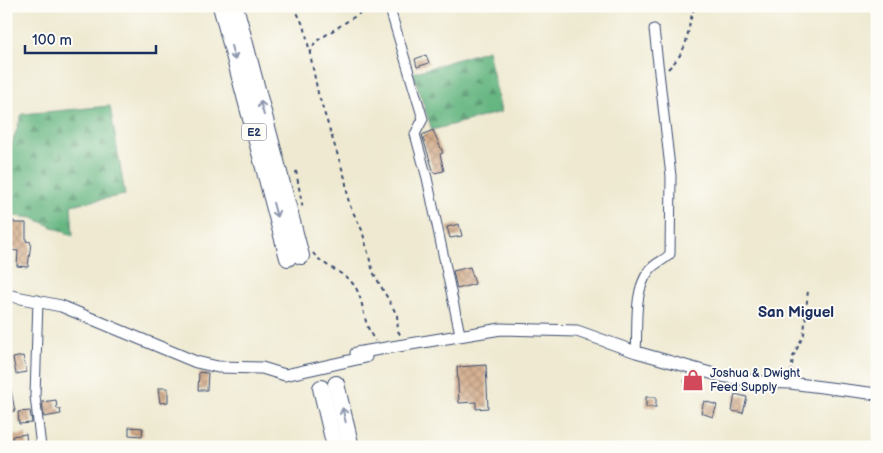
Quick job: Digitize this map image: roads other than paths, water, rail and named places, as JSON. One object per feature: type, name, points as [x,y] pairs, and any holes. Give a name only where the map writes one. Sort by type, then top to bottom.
[{"type":"highway","name":"E2","points":[[221,6],[299,254],[235,6]]},
{"type":"highway","points":[[335,447],[329,386],[351,447]]},
{"type":"street","points":[[389,6],[423,119],[415,134],[427,178],[460,334]]},
{"type":"street","points":[[636,352],[640,291],[647,272],[656,263],[664,260],[670,254],[670,176],[654,29]]},
{"type":"street","points":[[6,295],[61,306],[196,362],[218,367],[262,368],[286,375],[373,356],[380,349]]},
{"type":"street","points":[[38,300],[35,396],[41,447]]},
{"type":"street","points":[[356,353],[460,334],[501,329],[577,330],[636,352],[721,376],[877,394]]},
{"type":"place","name":"Joshua & Dwight Feed Supply","points":[[693,380]]},
{"type":"district","name":"San Miguel","points":[[796,312]]}]
